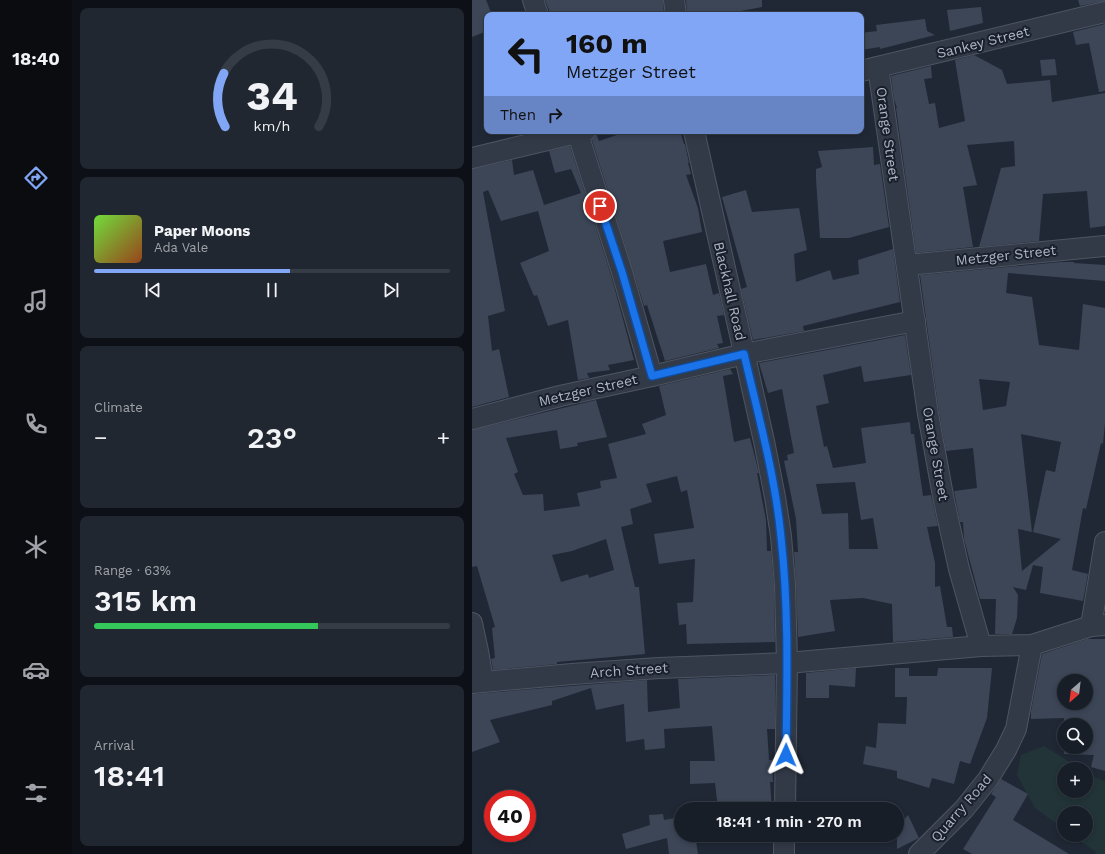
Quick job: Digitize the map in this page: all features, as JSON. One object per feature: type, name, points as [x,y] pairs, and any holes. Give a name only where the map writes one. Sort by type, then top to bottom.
[{"type":"street","points":[[533,0],[537,12]]},
{"type":"street","points":[[674,0],[676,12]]},
{"type":"street","name":"Sankey Street","points":[[870,69],[1105,12]]},
{"type":"street","name":"Orange Street","points":[[870,69],[906,265],[928,414],[944,501],[959,569],[981,646]]},
{"type":"street","points":[[472,158],[568,134]]},
{"type":"street","points":[[581,134],[652,376]]},
{"type":"street","name":"Blackhall Road","points":[[695,134],[764,440],[777,510],[785,585],[787,663],[785,802]]},
{"type":"street","name":"Metzger Street","points":[[906,265],[1105,246]]},
{"type":"street","name":"Metzger Street","points":[[472,419],[560,396],[744,354],[915,321]]},
{"type":"street","points":[[787,663],[981,646],[1032,645],[1098,626],[1105,542]]},
{"type":"street","points":[[472,622],[478,651],[478,682]]},
{"type":"street","name":"Quarry Road","points":[[921,853],[964,809],[988,779],[1006,750],[1016,729],[1032,645]]},
{"type":"street","name":"Arch Street","points":[[478,682],[659,668],[787,663]]},
{"type":"street","points":[[784,842],[784,854]]},
{"type":"shaded area","points":[[1044,746],[1070,762],[1057,762],[1057,798],[1093,798],[1093,776],[1105,781],[1105,854],[1095,854],[1096,852],[1082,842],[1093,842],[1093,806],[1057,806],[1057,824],[1035,808],[1017,775],[1021,755]]},
{"type":"building","points":[[472,0],[486,0],[491,12],[484,12],[484,32],[472,37]]},
{"type":"building","points":[[545,0],[663,0],[664,12],[550,12]]},
{"type":"building","points":[[686,0],[762,0],[762,7],[736,12],[687,12]]},
{"type":"building","points":[[1078,0],[1105,0],[1105,1],[1080,6]]},
{"type":"building","points":[[981,7],[983,23],[950,31],[947,10]]},
{"type":"building","points":[[925,19],[927,31],[935,35],[880,49],[880,47],[864,50],[864,33],[877,31],[876,25]]},
{"type":"building","points":[[1105,24],[1105,91],[1099,92],[1089,43],[1076,45],[1073,32]]},
{"type":"building","points":[[974,55],[1002,70],[1007,84],[1050,80],[1052,102],[1105,93],[1105,226],[1090,228],[1087,191],[1043,194],[1039,241],[979,247],[1001,168],[1015,166],[1014,141],[967,145],[977,185],[963,187],[973,247],[916,253],[897,108],[894,99],[891,76],[931,66],[932,78],[924,79],[929,104],[935,103],[939,128],[965,121],[955,60]]},
{"type":"building","points":[[1055,59],[1057,75],[1042,76],[1040,60]]},
{"type":"building","points":[[595,134],[599,141],[620,134],[681,134],[685,144],[691,174],[686,175],[698,208],[702,232],[663,241],[670,272],[706,264],[713,295],[719,293],[724,315],[717,316],[723,343],[717,344],[719,348],[665,361],[647,305],[644,306],[592,140]]},
{"type":"building","points":[[570,146],[611,275],[634,360],[608,365],[610,370],[587,373],[589,378],[578,380],[568,320],[548,326],[537,295],[534,296],[520,263],[549,251],[538,211],[501,221],[488,190],[483,192],[505,311],[488,316],[492,351],[499,349],[509,397],[472,407],[472,169],[512,160],[514,175],[533,170],[544,205],[581,193],[571,169],[555,173],[549,151]]},
{"type":"building","points":[[873,147],[874,165],[880,164],[889,227],[849,238],[820,238],[816,169],[822,167],[818,151]]},
{"type":"building","points":[[746,190],[752,212],[799,208],[807,250],[794,254],[796,282],[830,270],[833,280],[859,274],[858,260],[893,249],[900,302],[803,326],[804,331],[753,340],[741,289],[747,287],[722,197]]},
{"type":"building","points":[[1061,262],[1105,265],[1105,281],[1008,273],[1006,293],[1032,297],[1039,345],[1079,350],[1083,304],[1105,308],[1105,423],[1103,444],[1101,443],[1086,509],[1083,508],[1072,570],[1088,574],[1083,601],[1040,593],[1043,567],[1033,565],[1026,590],[1013,587],[1018,595],[1017,618],[1012,634],[995,634],[996,599],[980,599],[964,539],[963,522],[960,522],[954,491],[977,488],[973,448],[946,451],[939,412],[920,275]],"holes":[[[979,379],[1010,382],[1006,406],[983,410]],[[1021,434],[1061,442],[1055,472],[1046,470],[1033,532],[1061,539],[1022,571],[1018,529],[1032,532]]]},
{"type":"building","points":[[905,335],[911,375],[864,382],[861,366],[823,375],[829,403],[816,406],[824,447],[827,446],[833,468],[866,463],[861,428],[910,422],[911,434],[914,434],[923,496],[931,495],[938,526],[927,527],[935,563],[935,587],[940,586],[947,627],[952,627],[953,637],[893,642],[892,604],[863,598],[830,600],[835,631],[798,637],[794,552],[798,552],[796,519],[784,461],[788,460],[787,455],[794,453],[782,389],[768,393],[759,363]],"holes":[[[855,482],[861,520],[873,518],[878,549],[849,549],[848,513],[822,514],[816,484]]]},
{"type":"building","points":[[730,369],[733,374],[723,376],[734,442],[750,438],[759,473],[757,473],[766,520],[767,551],[771,551],[774,586],[775,642],[687,644],[686,624],[679,625],[677,603],[693,602],[695,559],[659,564],[654,534],[694,528],[687,490],[681,492],[677,476],[646,484],[652,502],[630,509],[633,524],[621,527],[635,587],[639,587],[645,654],[557,662],[557,664],[493,670],[491,659],[495,658],[492,628],[495,627],[477,566],[472,567],[472,430],[596,400],[607,437],[577,443],[578,446],[560,449],[557,430],[506,438],[518,472],[514,474],[523,495],[543,494],[544,511],[580,506],[577,493],[601,488],[600,481],[617,478],[608,444],[646,434],[642,424],[666,415],[659,386]],"holes":[[[606,539],[614,570],[589,578],[588,574],[561,582],[552,555],[572,551]]]},
{"type":"building","points":[[1087,639],[1105,639],[1105,771],[1093,768],[1094,755],[1064,754],[1093,754],[1093,718],[1031,719],[1031,711],[1042,654]]},
{"type":"building","points":[[856,668],[855,687],[829,685],[829,698],[806,698],[806,673]]},
{"type":"building","points":[[895,668],[909,668],[909,676],[937,676],[938,668],[992,668],[987,718],[970,764],[960,761],[954,784],[932,778],[929,788],[897,778],[897,771],[863,764],[866,746],[876,748],[878,723],[906,724],[907,697],[895,697]]},
{"type":"building","points":[[775,675],[775,729],[767,729],[769,760],[772,760],[773,782],[770,782],[771,802],[717,802],[715,783],[690,784],[690,761],[715,761],[712,726],[664,729],[665,748],[645,750],[644,739],[626,742],[624,704],[596,710],[591,688],[552,701],[552,705],[490,720],[500,742],[472,752],[472,694],[647,680],[648,712],[680,708],[678,679]]},
{"type":"building","points":[[1001,779],[1028,794],[1013,820],[1069,854],[972,854],[963,849],[996,797],[991,794]]},
{"type":"building","points":[[663,814],[664,820],[674,818],[674,842],[696,842],[698,854],[669,854],[667,838],[626,849],[622,834],[650,825],[649,815]]},
{"type":"building","points":[[908,815],[919,838],[897,849],[897,842],[904,842],[904,820]]},
{"type":"route","points":[[600,206],[622,272],[652,376],[744,354],[764,440],[781,536],[785,585],[787,663],[786,755]]}]
